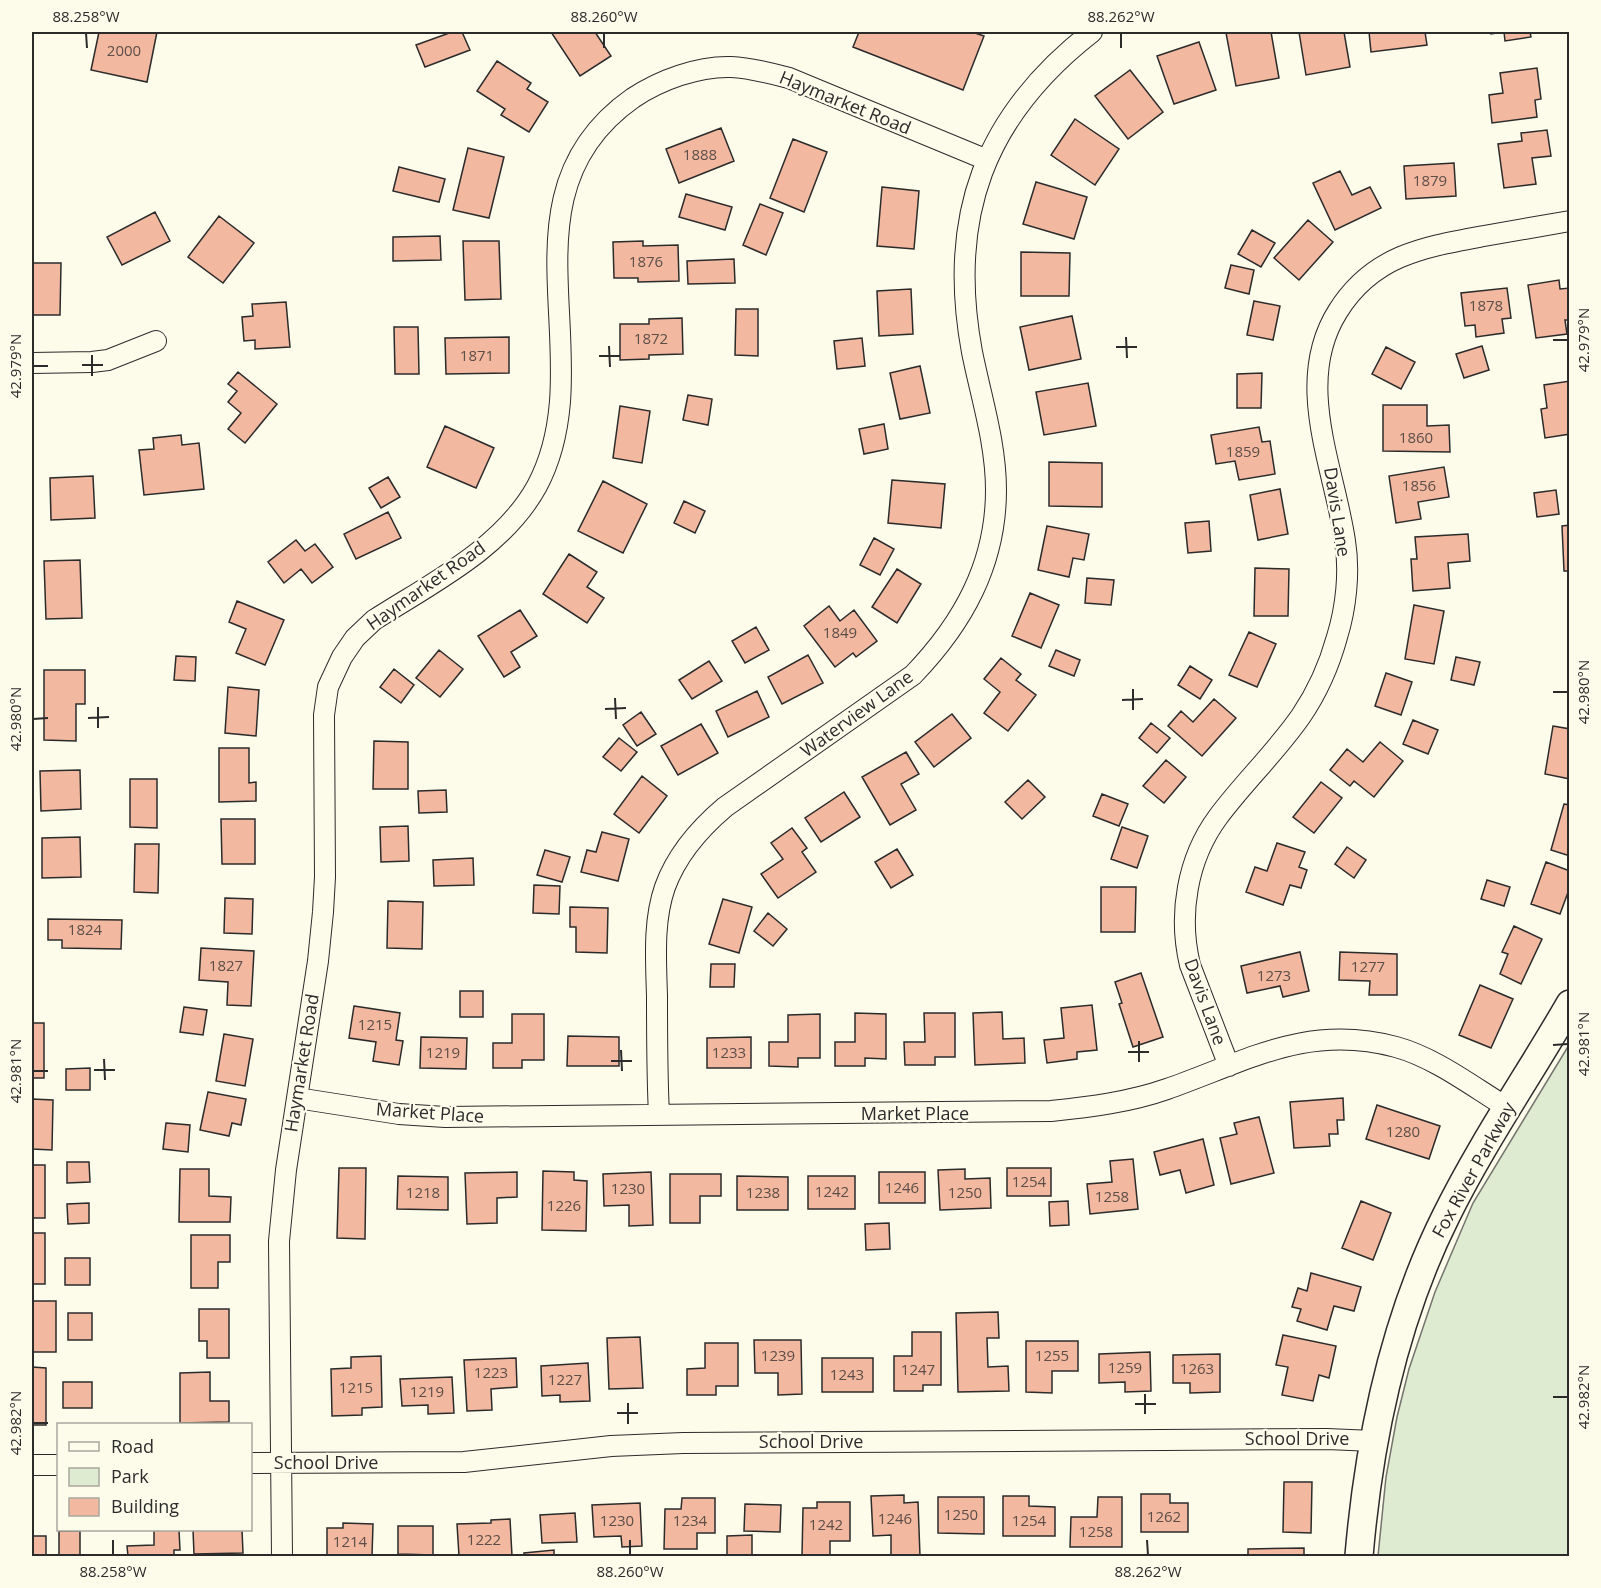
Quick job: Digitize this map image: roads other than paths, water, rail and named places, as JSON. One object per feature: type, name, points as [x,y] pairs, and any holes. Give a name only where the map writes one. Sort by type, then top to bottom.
[{"type":"street","name":"Waterview Lane","points":[[659,1115],[656,960],[658,915],[665,888],[687,845],[708,821],[725,807],[913,675],[936,651],[959,619],[985,561],[993,524],[996,490],[992,444],[966,316],[963,272],[969,219],[987,160],[1006,122],[1029,90],[1069,50],[1092,32]]},
{"type":"street","name":"Haymarket Road","points":[[282,1557],[279,1241],[286,1170],[323,912],[324,715],[328,687],[342,657],[360,632],[374,620],[467,560],[490,542],[518,513],[537,486],[554,439],[560,405],[557,229],[563,199],[573,169],[601,126],[622,106],[644,91],[673,78],[702,70],[729,67],[759,70],[789,78],[987,160]]},
{"type":"street","name":"Davis Lane","points":[[1229,1066],[1190,965],[1186,950],[1184,915],[1188,887],[1195,863],[1217,819],[1289,732],[1322,681],[1341,625],[1346,585],[1346,543],[1317,405],[1317,377],[1323,345],[1337,313],[1349,296],[1375,272],[1397,258],[1427,246],[1569,221]]},
{"type":"street","points":[[32,363],[92,363],[108,360],[156,341]]},
{"type":"street","name":"Fox River Parkway","points":[[1359,1557],[1373,1441],[1395,1345],[1418,1280],[1444,1218],[1462,1184],[1569,1004]]},
{"type":"street","name":"Market Place","points":[[297,1098],[399,1114],[445,1117],[942,1114],[1051,1111],[1118,1102],[1165,1090],[1262,1053],[1295,1044],[1341,1038],[1398,1047],[1431,1062],[1508,1108]]},
{"type":"street","name":"School Drive","points":[[252,1463],[464,1462],[611,1446],[683,1443],[1327,1438],[1373,1441]]},
{"type":"street","points":[[32,1465],[57,1465]]}]
